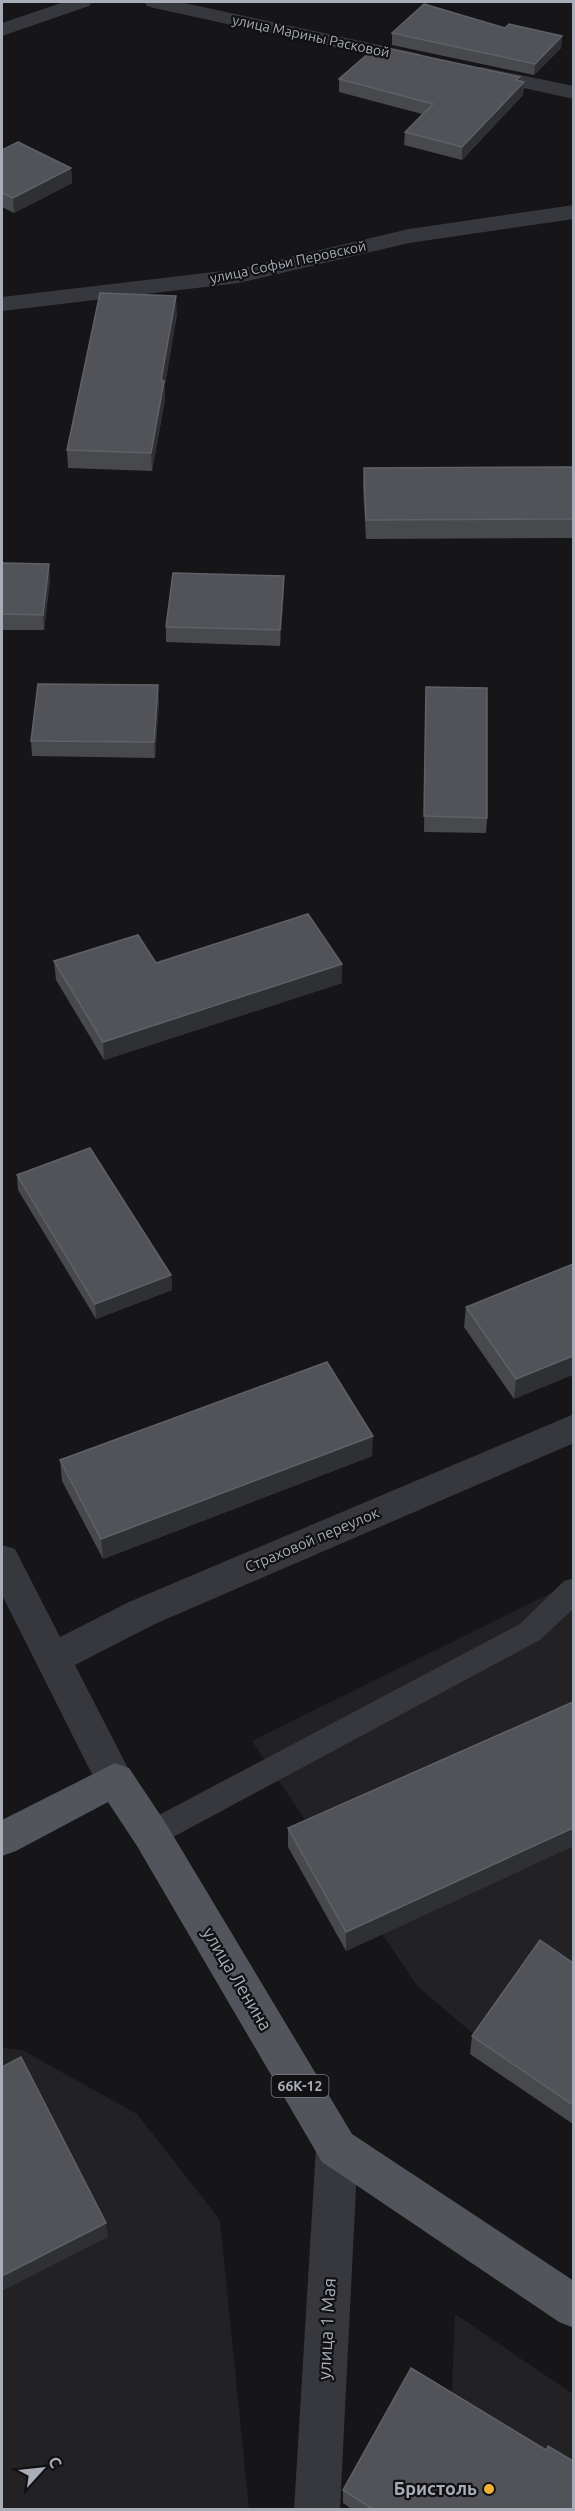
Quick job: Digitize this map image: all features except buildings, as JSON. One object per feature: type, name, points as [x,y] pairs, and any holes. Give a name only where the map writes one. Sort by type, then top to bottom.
[{"type":"main road","name":"улица Ленина","points":[[115,1780],[151,1834],[337,2148],[573,2307]]},
{"type":"main road","points":[[2,1839],[115,1780]]},
{"type":"street","points":[[2,30],[82,2]]},
{"type":"street","name":"улица Марины Расковой","points":[[154,2],[434,63]]},
{"type":"street","points":[[457,68],[573,93]]},
{"type":"street","name":"улица Софьи Перовской","points":[[2,304],[239,276],[409,236],[573,212]]},
{"type":"street","name":"Страховой переулок","points":[[53,1658],[142,1613],[573,1428]]},
{"type":"street","name":"улица Ленина","points":[[2,1560],[115,1780]]},
{"type":"street","name":"улица 1 Мая","points":[[317,2510],[337,2148]]},
{"type":"lane","points":[[151,1834],[530,1632],[573,1589]]},
{"type":"shaded area","points":[[573,1582],[573,2118],[418,1987],[252,1741]]},
{"type":"shaded area","points":[[2,2048],[22,2050],[137,2114],[220,2220],[249,2509],[2,2509]]},
{"type":"shaded area","points":[[455,2314],[573,2394],[574,2509],[447,2510]]},
{"type":"place","name":"Бристоль","points":[[489,2489]]}]
